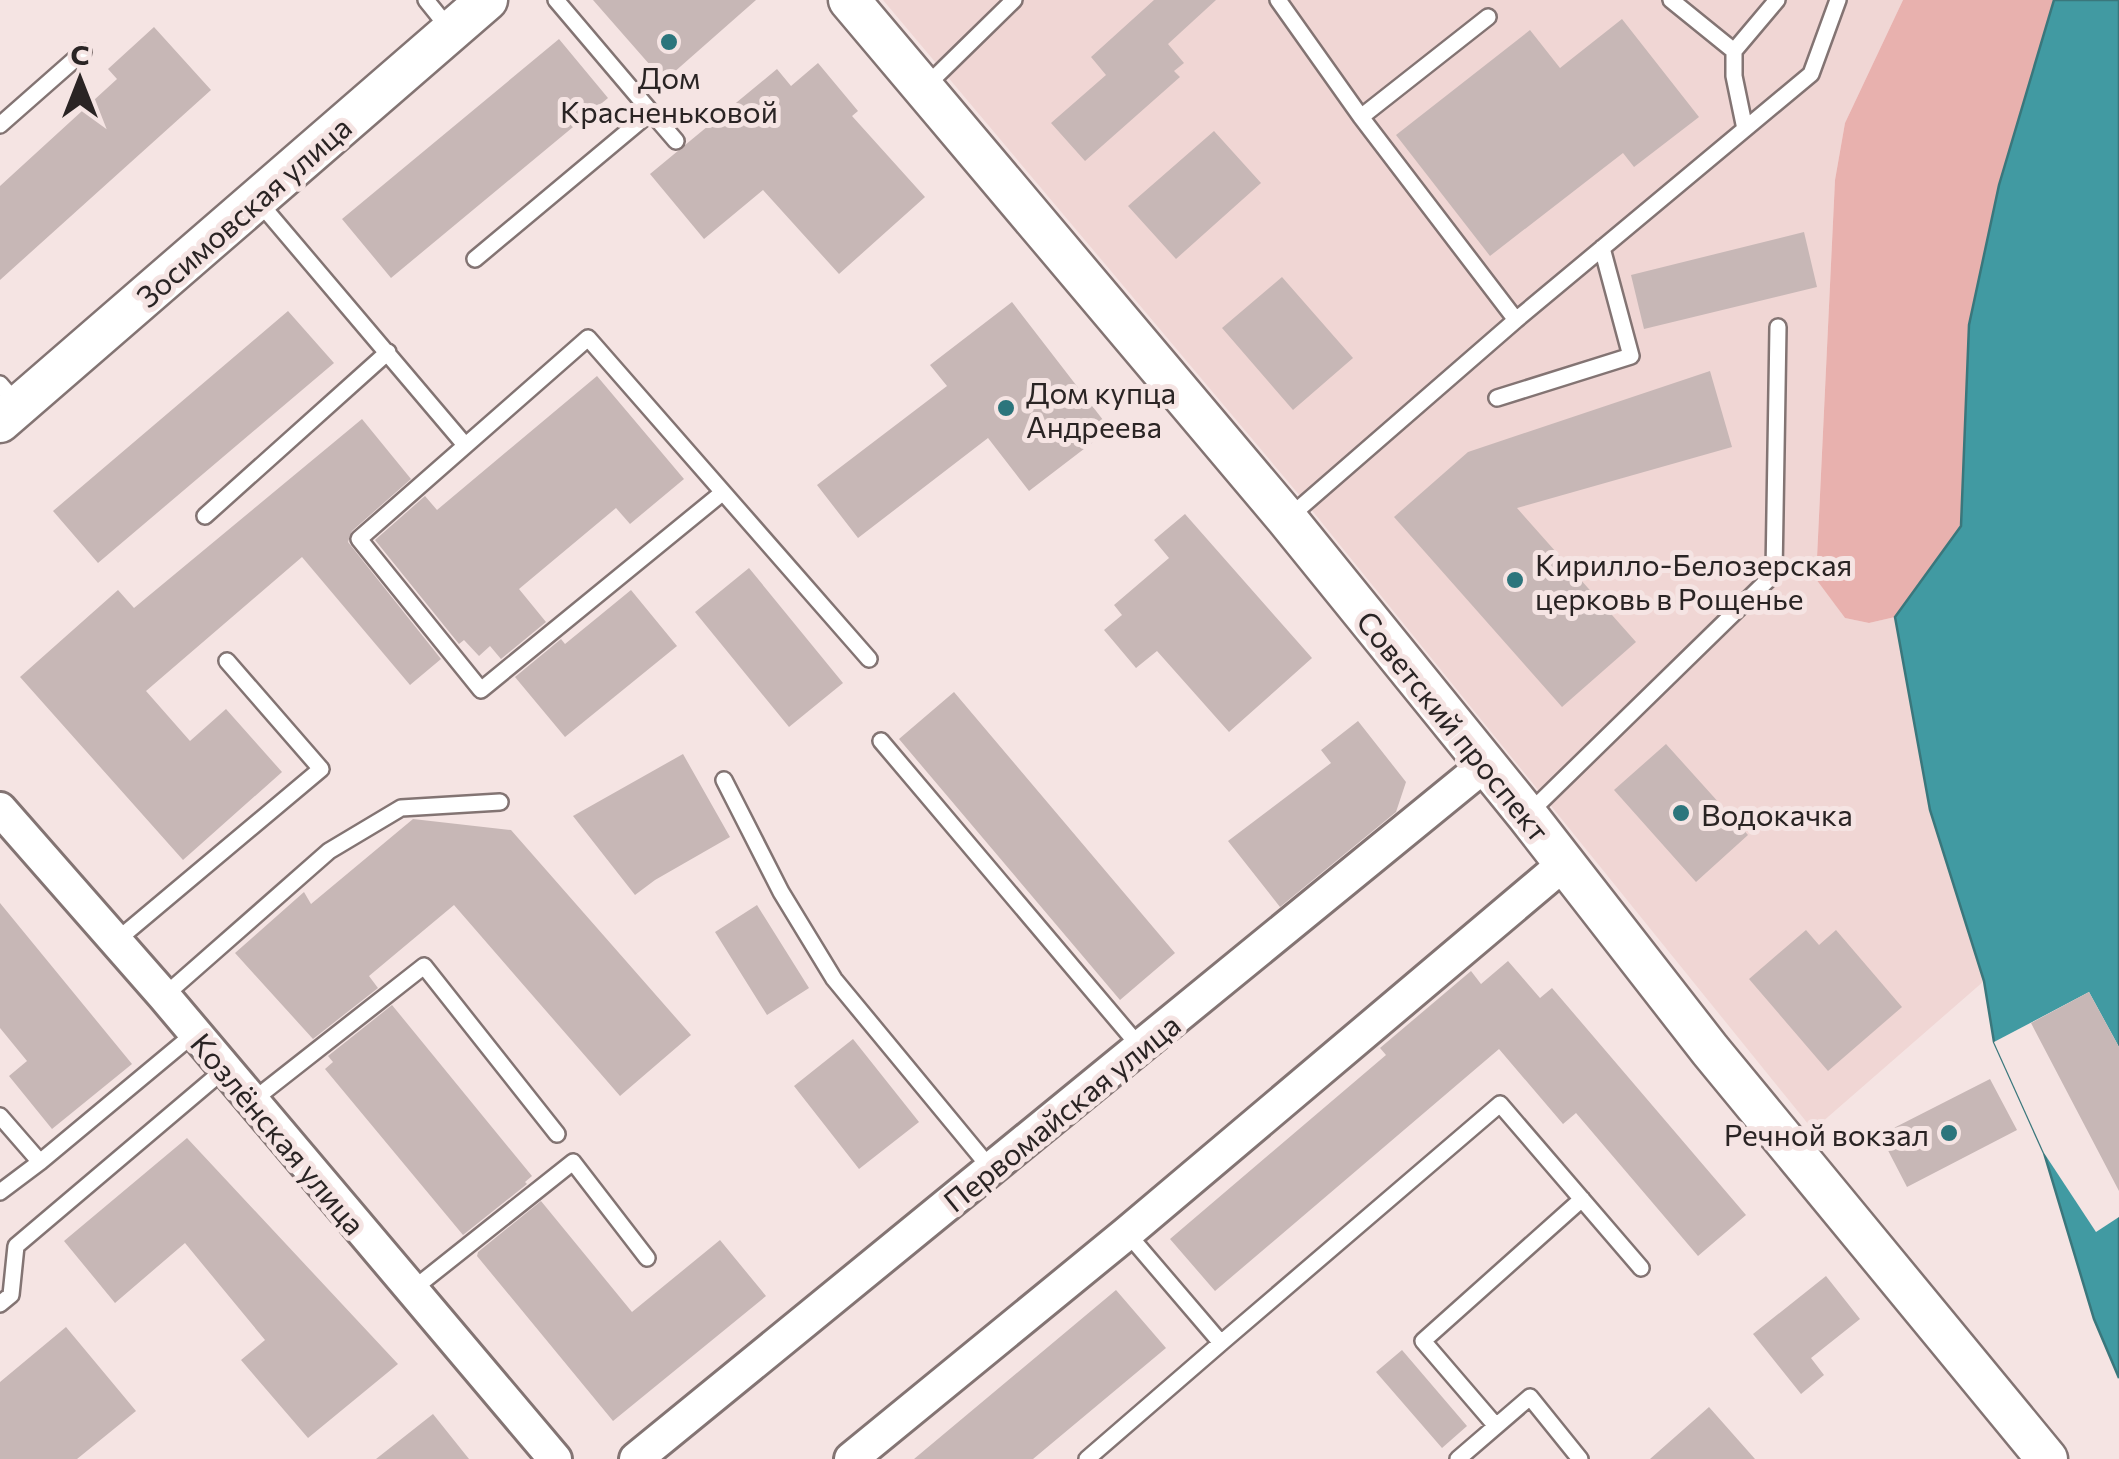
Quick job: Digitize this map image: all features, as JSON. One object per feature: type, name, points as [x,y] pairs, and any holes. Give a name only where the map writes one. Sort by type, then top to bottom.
[{"type":"street","name":"Зосимовская улица","points":[[6,404],[257,200],[487,0]]},
{"type":"street","name":"Советский проспект","points":[[849,0],[1287,518],[1527,815],[1710,1050],[2047,1459]]},
{"type":"street","name":"Первомайская улица","points":[[636,1459],[1486,764]]},
{"type":"street","name":"Козлёнская улица","points":[[0,809],[164,996],[555,1459]]},
{"type":"street","points":[[851,1459],[1565,863]]},
{"type":"lane","points":[[426,0],[452,31]]},
{"type":"lane","points":[[556,0],[676,141]]},
{"type":"lane","points":[[924,88],[1014,0]]},
{"type":"lane","points":[[1278,0],[1516,320]]},
{"type":"lane","points":[[1670,0],[1734,51]]},
{"type":"lane","points":[[1745,129],[1734,76],[1734,51],[1776,0]]},
{"type":"lane","points":[[1287,518],[1516,320],[1811,74],[1838,0]]},
{"type":"lane","points":[[1362,117],[1488,17]]},
{"type":"lane","points":[[0,125],[83,52]]},
{"type":"lane","points":[[475,260],[651,112]]},
{"type":"lane","points":[[257,200],[466,446]]},
{"type":"lane","points":[[1497,398],[1631,356],[1602,248]]},
{"type":"lane","points":[[1527,815],[1774,574],[1778,326]]},
{"type":"lane","points":[[722,493],[481,690],[359,539],[588,338],[869,659]]},
{"type":"lane","points":[[205,516],[388,352]]},
{"type":"lane","points":[[116,941],[321,769],[227,661]]},
{"type":"lane","points":[[881,741],[1140,1047]]},
{"type":"lane","points":[[724,780],[781,892],[834,979],[991,1169]]},
{"type":"lane","points":[[164,996],[329,850],[400,808],[500,802]]},
{"type":"lane","points":[[252,1101],[424,966],[556,1134]]},
{"type":"lane","points":[[0,1192],[194,1033]]},
{"type":"lane","points":[[0,1304],[10,1295],[16,1246],[225,1069]]},
{"type":"lane","points":[[1087,1459],[1500,1104],[1641,1268]]},
{"type":"lane","points":[[0,1116],[40,1162]]},
{"type":"lane","points":[[412,1290],[573,1162],[647,1258]]},
{"type":"lane","points":[[1496,1426],[1423,1341],[1582,1200]]},
{"type":"lane","points":[[1126,1233],[1221,1343]]},
{"type":"lane","points":[[1458,1459],[1530,1397],[1580,1459]]},
{"type":"shaded area","points":[[883,0],[1903,0],[1845,123],[1835,180],[1816,578],[1845,618],[1869,623],[1895,617],[1930,810],[1984,981],[1813,1130],[1306,503]]},
{"type":"shaded area","points":[[1903,0],[2054,0],[1999,185],[1969,325],[1961,526],[1895,617],[1869,623],[1845,618],[1816,579],[1835,180],[1845,123]]},
{"type":"water","points":[[2054,0],[2119,0],[2119,1378],[2094,1319],[2044,1153],[1994,1042],[1984,981],[1930,810],[1895,617],[1961,526],[1969,325],[1999,185]]},
{"type":"pier","points":[[2089,992],[2119,1047],[2119,1217],[2096,1232],[2044,1153],[1994,1042]]},
{"type":"building","name":"Дом Красненьковой","points":[[593,0],[756,0],[664,81]]},
{"type":"building","points":[[1154,0],[1216,0],[1168,44],[1184,63],[1174,71],[1180,77],[1085,161],[1051,123],[1106,75],[1091,57]]},
{"type":"building","points":[[1622,19],[1699,117],[1634,167],[1623,153],[1490,256],[1396,135],[1530,30],[1560,68]]},
{"type":"building","points":[[154,27],[211,90],[0,280],[0,186],[117,79],[108,69]]},
{"type":"building","points":[[559,39],[608,98],[391,278],[342,219]]},
{"type":"building","points":[[818,63],[858,111],[852,116],[925,197],[839,274],[763,190],[704,239],[650,174],[777,69],[791,86]]},
{"type":"building","points":[[1214,131],[1261,183],[1176,259],[1128,206]]},
{"type":"building","points":[[1804,232],[1817,287],[1644,329],[1631,275]]},
{"type":"building","points":[[1282,277],[1353,358],[1293,410],[1222,328]]},
{"type":"building","name":"Дом купца Андреева","points":[[1012,302],[1110,429],[1029,491],[988,438],[858,538],[817,485],[947,386],[930,365]]},
{"type":"building","points":[[288,311],[334,363],[98,563],[53,511]]},
{"type":"building","name":"Кирилло-Белозерская церковь в Рощенье","points":[[1710,371],[1732,447],[1517,508],[1636,642],[1562,707],[1394,517],[1468,452]]},
{"type":"building","points":[[597,376],[684,479],[630,524],[616,508],[519,589],[546,622],[501,659],[490,646],[479,656],[464,640],[459,644],[375,540],[425,496],[437,510]]},
{"type":"building","points":[[362,419],[411,479],[352,531],[348,542],[441,659],[410,685],[302,557],[146,691],[190,741],[226,709],[282,772],[183,860],[20,677],[118,590],[134,608]]},
{"type":"building","points":[[1185,514],[1312,658],[1229,732],[1157,651],[1136,668],[1104,630],[1122,615],[1114,605],[1169,558],[1154,540]]},
{"type":"building","points":[[749,568],[843,683],[789,727],[695,612]]},
{"type":"building","points":[[631,590],[677,646],[565,737],[515,677],[561,639],[565,644]]},
{"type":"building","points":[[954,692],[1175,953],[1120,1000],[899,739]]},
{"type":"building","points":[[1358,721],[1406,782],[1396,812],[1280,907],[1228,841],[1331,763],[1321,750]]},
{"type":"building","name":"Водокачка","points":[[1666,744],[1748,835],[1696,882],[1614,790]]},
{"type":"building","points":[[683,754],[730,837],[635,895],[573,816]]},
{"type":"building","points":[[413,819],[511,830],[691,1035],[620,1096],[454,905],[369,976],[378,988],[313,1039],[235,953],[304,892],[311,904]]},
{"type":"building","points":[[0,903],[132,1064],[52,1129],[9,1076],[27,1061],[0,1028]]},
{"type":"building","points":[[757,905],[809,988],[767,1015],[715,932]]},
{"type":"building","points":[[1806,930],[1819,945],[1836,930],[1902,1007],[1828,1071],[1749,979]]},
{"type":"building","points":[[1508,961],[1540,998],[1552,988],[1746,1215],[1698,1256],[1576,1113],[1563,1124],[1499,1049],[1215,1291],[1170,1239],[1386,1055],[1380,1048],[1471,971],[1481,984]]},
{"type":"building","points":[[2089,992],[2119,1047],[2119,1191],[2031,1023]]},
{"type":"building","points":[[392,1005],[532,1176],[463,1235],[325,1069],[333,1062],[328,1056]]},
{"type":"building","points":[[853,1039],[919,1122],[859,1169],[794,1086]]},
{"type":"building","name":"Речной вокзал","points":[[1990,1079],[2017,1130],[1907,1187],[1880,1135]]},
{"type":"building","points":[[187,1138],[398,1364],[308,1438],[241,1360],[265,1340],[185,1243],[115,1303],[64,1241]]},
{"type":"building","points":[[541,1201],[632,1312],[720,1240],[766,1296],[613,1421],[477,1256]]},
{"type":"building","points":[[1826,1276],[1860,1319],[1811,1358],[1824,1375],[1801,1394],[1753,1334]]},
{"type":"building","points":[[1116,1290],[1166,1348],[1033,1459],[914,1459]]},
{"type":"building","points":[[66,1327],[136,1411],[77,1459],[0,1459],[0,1382]]},
{"type":"building","points":[[1402,1350],[1467,1426],[1442,1448],[1376,1372]]},
{"type":"building","points":[[1709,1407],[1755,1459],[1650,1459]]},
{"type":"building","points":[[433,1414],[469,1459],[376,1459]]},
{"type":"place","name":"Дом Красненьковой","points":[[669,42]]},
{"type":"place","name":"Дом купца Андреева","points":[[1006,408]]},
{"type":"place","name":"Кирилло-Белозерская церковь в Рощенье","points":[[1515,580]]},
{"type":"place","name":"Водокачка","points":[[1681,813]]},
{"type":"place","name":"Речной вокзал","points":[[1949,1133]]}]
